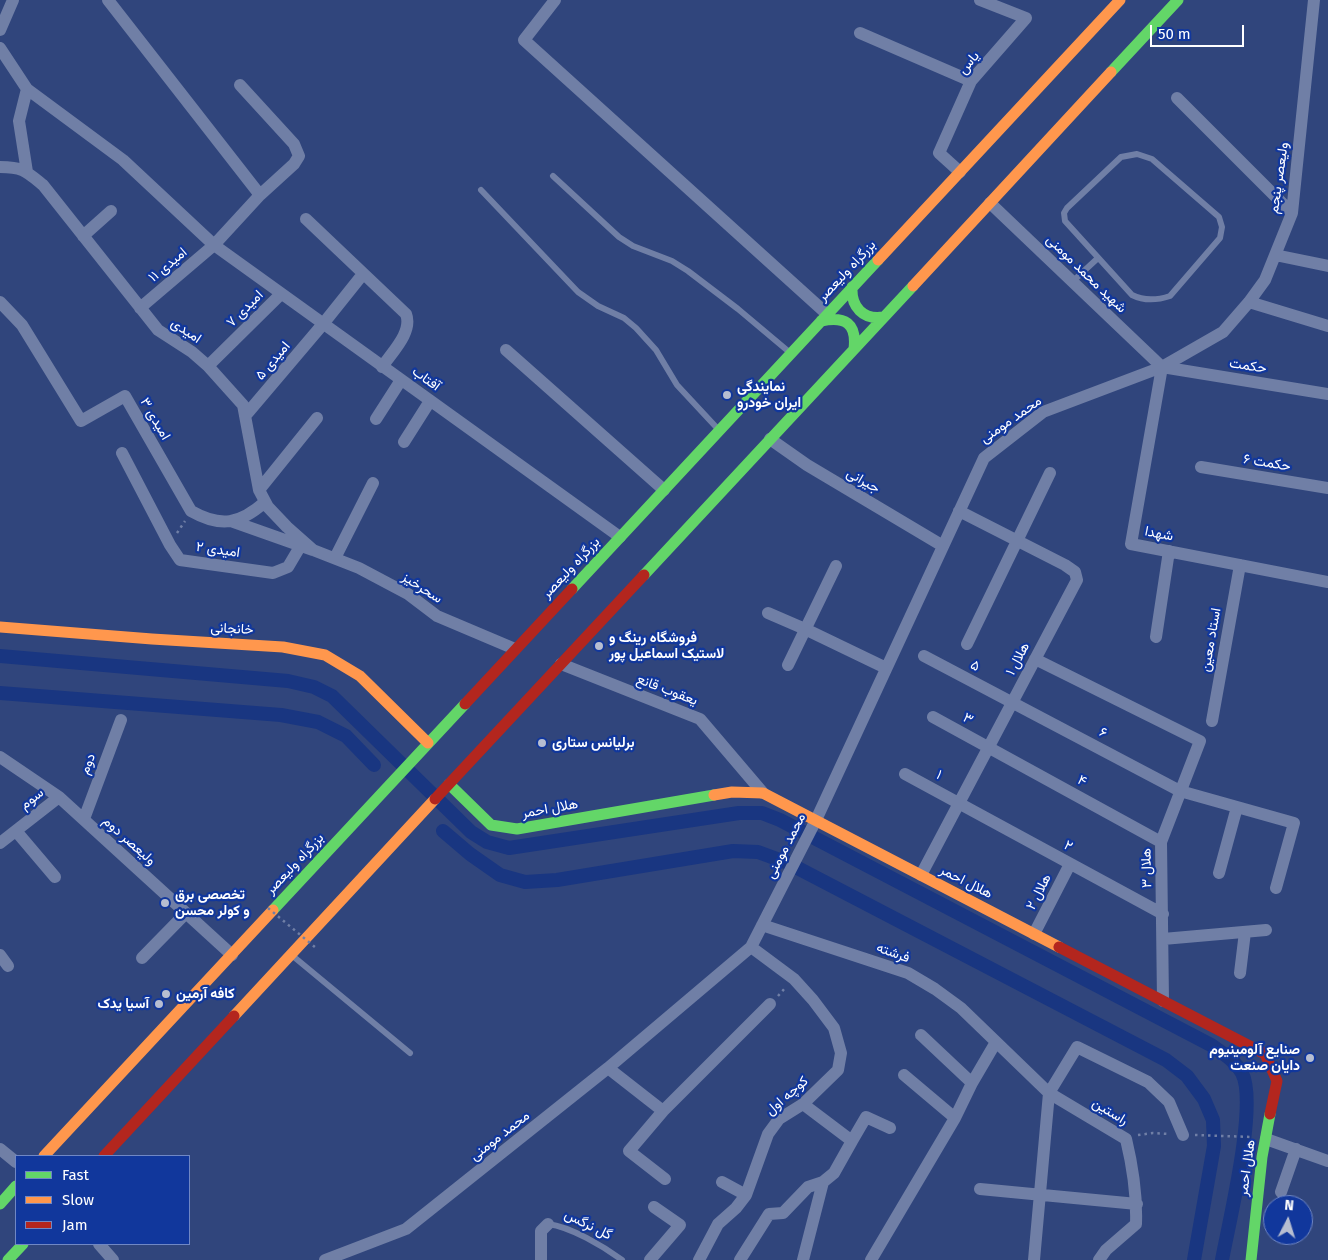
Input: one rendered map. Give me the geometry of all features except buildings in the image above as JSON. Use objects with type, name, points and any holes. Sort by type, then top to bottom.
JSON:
[{"type":"main road","name":"بزرگراه ولیعصر","points":[[45,1155],[1120,0]]},
{"type":"main road","points":[[105,1155],[1178,0]]},
{"type":"main road","points":[[852,288],[852,300],[864,316],[869,318],[883,317]]},
{"type":"main road","points":[[824,317],[845,321],[854,333],[854,349]]},
{"type":"main road","name":"خانجانی","points":[[0,627],[283,647],[325,655],[360,676],[428,744]]},
{"type":"main road","name":"هلال احمر","points":[[449,784],[491,825],[517,830],[732,792],[763,793],[814,824],[920,875],[1265,1054],[1277,1081],[1262,1157],[1252,1260]]},
{"type":"main road","points":[[0,1204],[15,1187]]},
{"type":"main road","points":[[8,1260],[22,1245]]},
{"type":"street","points":[[0,30],[12,0]]},
{"type":"street","points":[[108,0],[260,195]]},
{"type":"street","points":[[555,0],[524,40],[824,317]]},
{"type":"street","name":"یاس","points":[[960,172],[939,153],[971,81],[1026,18],[980,0]]},
{"type":"street","name":"ولیعصر پنجم","points":[[1162,367],[1223,332],[1265,280],[1292,213],[1314,0]]},
{"type":"street","points":[[860,33],[971,81]]},
{"type":"street","name":"آفتاب","points":[[0,48],[27,88],[123,160],[214,246],[620,537]]},
{"type":"street","name":"امیدی ۱۱","points":[[140,308],[214,246],[260,195],[294,164],[299,156],[294,144],[240,86]]},
{"type":"street","points":[[27,88],[19,121],[27,172]]},
{"type":"street","points":[[1177,98],[1292,213]]},
{"type":"street","name":"امیدی","points":[[0,166],[16,167],[27,172],[43,186],[158,330],[192,352],[208,366],[242,405],[259,490],[268,507],[307,548]]},
{"type":"street","name":"شهید محمد مومنی","points":[[990,203],[1162,367]]},
{"type":"street","points":[[83,236],[111,211]]},
{"type":"street","points":[[306,218],[406,314],[408,319],[406,331],[382,366]]},
{"type":"street","points":[[1275,255],[1328,266]]},
{"type":"street","name":"امیدی ۵","points":[[245,416],[364,274]]},
{"type":"street","name":"امیدی ۷","points":[[208,366],[281,294]]},
{"type":"street","name":"امیدی ۳","points":[[0,302],[22,325],[82,421],[125,396],[191,511]]},
{"type":"street","points":[[1249,302],[1328,326]]},
{"type":"street","points":[[506,350],[664,490]]},
{"type":"street","name":"حکمت","points":[[1162,367],[1328,394]]},
{"type":"street","name":"محمد مومنی","points":[[325,1260],[406,1229],[608,1068],[751,946],[814,824],[984,458],[1043,412],[1162,367]]},
{"type":"street","name":"شهدا","points":[[1162,367],[1131,544],[1328,582]]},
{"type":"street","points":[[376,418],[401,380]]},
{"type":"street","points":[[404,442],[430,401]]},
{"type":"street","points":[[259,490],[316,418]]},
{"type":"street","name":"جیرانی","points":[[770,439],[806,465],[943,546]]},
{"type":"street","name":"امیدی ۲","points":[[122,453],[170,545],[180,560],[273,573],[288,567],[307,548]]},
{"type":"street","name":"حکمت ۶","points":[[1201,467],[1328,488]]},
{"type":"street","points":[[968,644],[1050,473]]},
{"type":"street","points":[[335,558],[373,483]]},
{"type":"street","points":[[191,511],[216,521],[231,521],[244,518],[265,502]]},
{"type":"street","name":"هلال ۱","points":[[920,875],[1077,580],[1075,572],[1070,569],[959,511]]},
{"type":"street","points":[[231,521],[307,548]]},
{"type":"street","name":"سحرخیز","points":[[307,548],[359,568],[408,594],[436,616],[516,649]]},
{"type":"street","points":[[1156,637],[1169,551]]},
{"type":"street","name":"استاد معین","points":[[1212,721],[1240,564]]},
{"type":"street","points":[[788,664],[836,566]]},
{"type":"street","points":[[768,613],[886,668]]},
{"type":"street","name":"۵","points":[[924,656],[1012,702]]},
{"type":"street","name":"هلال ۳","points":[[1035,659],[1200,741],[1161,842],[1164,939],[1163,1001]]},
{"type":"street","name":"یعقوب قانع","points":[[561,664],[700,719],[763,793]]},
{"type":"street","name":"۶","points":[[1012,702],[1180,791],[1294,823],[1276,888]]},
{"type":"street","name":"۳","points":[[933,717],[988,747]]},
{"type":"street","name":"دوم","points":[[84,819],[121,720]]},
{"type":"street","name":"۴","points":[[988,747],[1161,842]]},
{"type":"street","name":"ولیعصر دوم","points":[[0,757],[59,797],[232,955]]},
{"type":"street","name":"۱","points":[[905,774],[958,803]]},
{"type":"street","name":"سوم","points":[[0,843],[59,797]]},
{"type":"street","name":"۲","points":[[958,803],[1163,914]]},
{"type":"street","points":[[1218,873],[1236,807]]},
{"type":"street","points":[[16,831],[55,877]]},
{"type":"street","name":"هلال ۲","points":[[1034,934],[1070,864]]},
{"type":"street","points":[[142,958],[186,913]]},
{"type":"street","name":"فرشته","points":[[762,925],[908,973],[961,1008],[996,1042]]},
{"type":"street","points":[[1164,939],[1266,930]]},
{"type":"street","points":[[1240,973],[1245,932]]},
{"type":"street","name":"کوچه اول","points":[[699,1260],[718,1224],[736,1208],[746,1195],[768,1134],[779,1119],[803,1104],[838,1070],[841,1053],[834,1028],[813,1000],[794,979],[751,946]]},
{"type":"street","points":[[0,955],[8,966]]},
{"type":"street","points":[[665,1179],[629,1151],[662,1111],[770,1004]]},
{"type":"street","points":[[921,1035],[972,1083]]},
{"type":"street","points":[[871,1260],[955,1118],[972,1083],[996,1042]]},
{"type":"street","name":"راستین","points":[[996,1042],[1050,1093],[1126,1139],[1133,1169],[1137,1204],[1136,1224],[1106,1250],[1099,1260]]},
{"type":"street","points":[[1034,1260],[1050,1093],[1077,1047],[1148,1082],[1169,1102],[1190,1135]]},
{"type":"street","points":[[608,1068],[662,1111]]},
{"type":"street","points":[[904,1075],[955,1118]]},
{"type":"street","points":[[803,1104],[852,1142]]},
{"type":"street","points":[[740,1260],[769,1214],[783,1214],[808,1188],[823,1182],[834,1173],[866,1116],[890,1128]]},
{"type":"street","points":[[1266,1139],[1328,1161]]},
{"type":"street","points":[[0,1148],[15,1161]]},
{"type":"street","points":[[1281,1192],[1296,1149]]},
{"type":"street","points":[[722,1182],[746,1195]]},
{"type":"street","points":[[803,1260],[823,1182]]},
{"type":"street","points":[[980,1189],[1137,1204]]},
{"type":"street","points":[[650,1260],[680,1225],[654,1207]]},
{"type":"street","name":"گل نرگس","points":[[541,1260],[541,1231],[548,1224]]},
{"type":"street","points":[[100,1245],[113,1260]]},
{"type":"lane","points":[[1137,154],[1152,159],[1219,217],[1222,227],[1220,238],[1170,296],[1159,299],[1137,298],[1132,295],[1098,258],[1065,221],[1064,213],[1121,157],[1137,154]]},
{"type":"lane","points":[[553,176],[619,236],[633,246],[672,261],[688,271],[738,309],[790,354]]},
{"type":"lane","points":[[481,190],[578,292],[598,306],[624,318],[636,328],[656,350],[677,385],[719,430]]},
{"type":"lane","points":[[1072,282],[1098,258]]},
{"type":"lane","points":[[292,954],[410,1053]]},
{"type":"lane","name":"گل نرگس","points":[[548,1224],[559,1225],[588,1239],[622,1260]]},
{"type":"path","points":[[170,545],[191,511]]},
{"type":"path","points":[[268,908],[316,948]]},
{"type":"path","points":[[770,1004],[794,979]]},
{"type":"path","points":[[1126,1139],[1153,1133],[1251,1137]]},
{"type":"waterway","points":[[0,656],[288,681],[314,687],[332,696],[471,832],[487,842],[509,848],[739,813],[762,813],[780,820],[1211,1045],[1232,1061],[1242,1073],[1246,1088],[1247,1110],[1241,1164],[1222,1260]]},
{"type":"waterway","points":[[0,693],[281,715],[318,722],[346,736],[374,765]]},
{"type":"waterway","points":[[443,831],[470,854],[500,875],[525,882],[557,880],[733,851],[758,852],[788,863],[1166,1060],[1187,1076],[1204,1099],[1213,1120],[1214,1146],[1194,1260]]},
{"type":"traffic: fast","points":[[1111,72],[1178,0]]},
{"type":"traffic: fast","points":[[572,589],[878,260]]},
{"type":"traffic: fast","points":[[644,575],[913,286]]},
{"type":"traffic: fast","points":[[852,287],[854,301],[860,311],[870,316],[883,317]]},
{"type":"traffic: fast","points":[[821,321],[837,320],[848,323],[853,333],[854,349]]},
{"type":"traffic: fast","points":[[273,910],[465,704]]},
{"type":"traffic: fast","points":[[449,784],[491,825],[517,829],[714,795]]},
{"type":"traffic: fast","points":[[1251,1260],[1262,1157],[1270,1114]]},
{"type":"traffic: fast","points":[[0,1204],[15,1187]]},
{"type":"traffic: fast","points":[[8,1260],[22,1245]]},
{"type":"traffic: slow","points":[[878,260],[1120,0]]},
{"type":"traffic: slow","points":[[913,286],[1111,72]]},
{"type":"traffic: slow","points":[[0,627],[283,647],[325,655],[360,676],[428,743]]},
{"type":"traffic: slow","points":[[714,795],[732,792],[763,793],[1059,947]]},
{"type":"traffic: slow","points":[[234,1016],[435,799]]},
{"type":"traffic: slow","points":[[45,1155],[273,910]]},
{"type":"traffic: jam","points":[[435,799],[644,575]]},
{"type":"traffic: jam","points":[[465,704],[572,589]]},
{"type":"traffic: jam","points":[[1059,947],[1265,1054],[1277,1081],[1270,1114]]},
{"type":"traffic: jam","points":[[105,1155],[234,1016]]},
{"type":"place","name":"نمایندگی ایران خودرو","points":[[727,395]]},
{"type":"place","name":"فروشگاه رینگ و لاستیک اسماعیل پور","points":[[599,646]]},
{"type":"place","name":"برلیانس ستاری","points":[[542,743]]},
{"type":"place","name":"تخصصی برق و کولر محسن","points":[[165,903]]},
{"type":"place","name":"کافه آرمین","points":[[166,994]]},
{"type":"place","name":"آسیا یدک","points":[[159,1004]]},
{"type":"place","name":"صنايع آلومینیوم دایان صنعت","points":[[1310,1058]]}]
